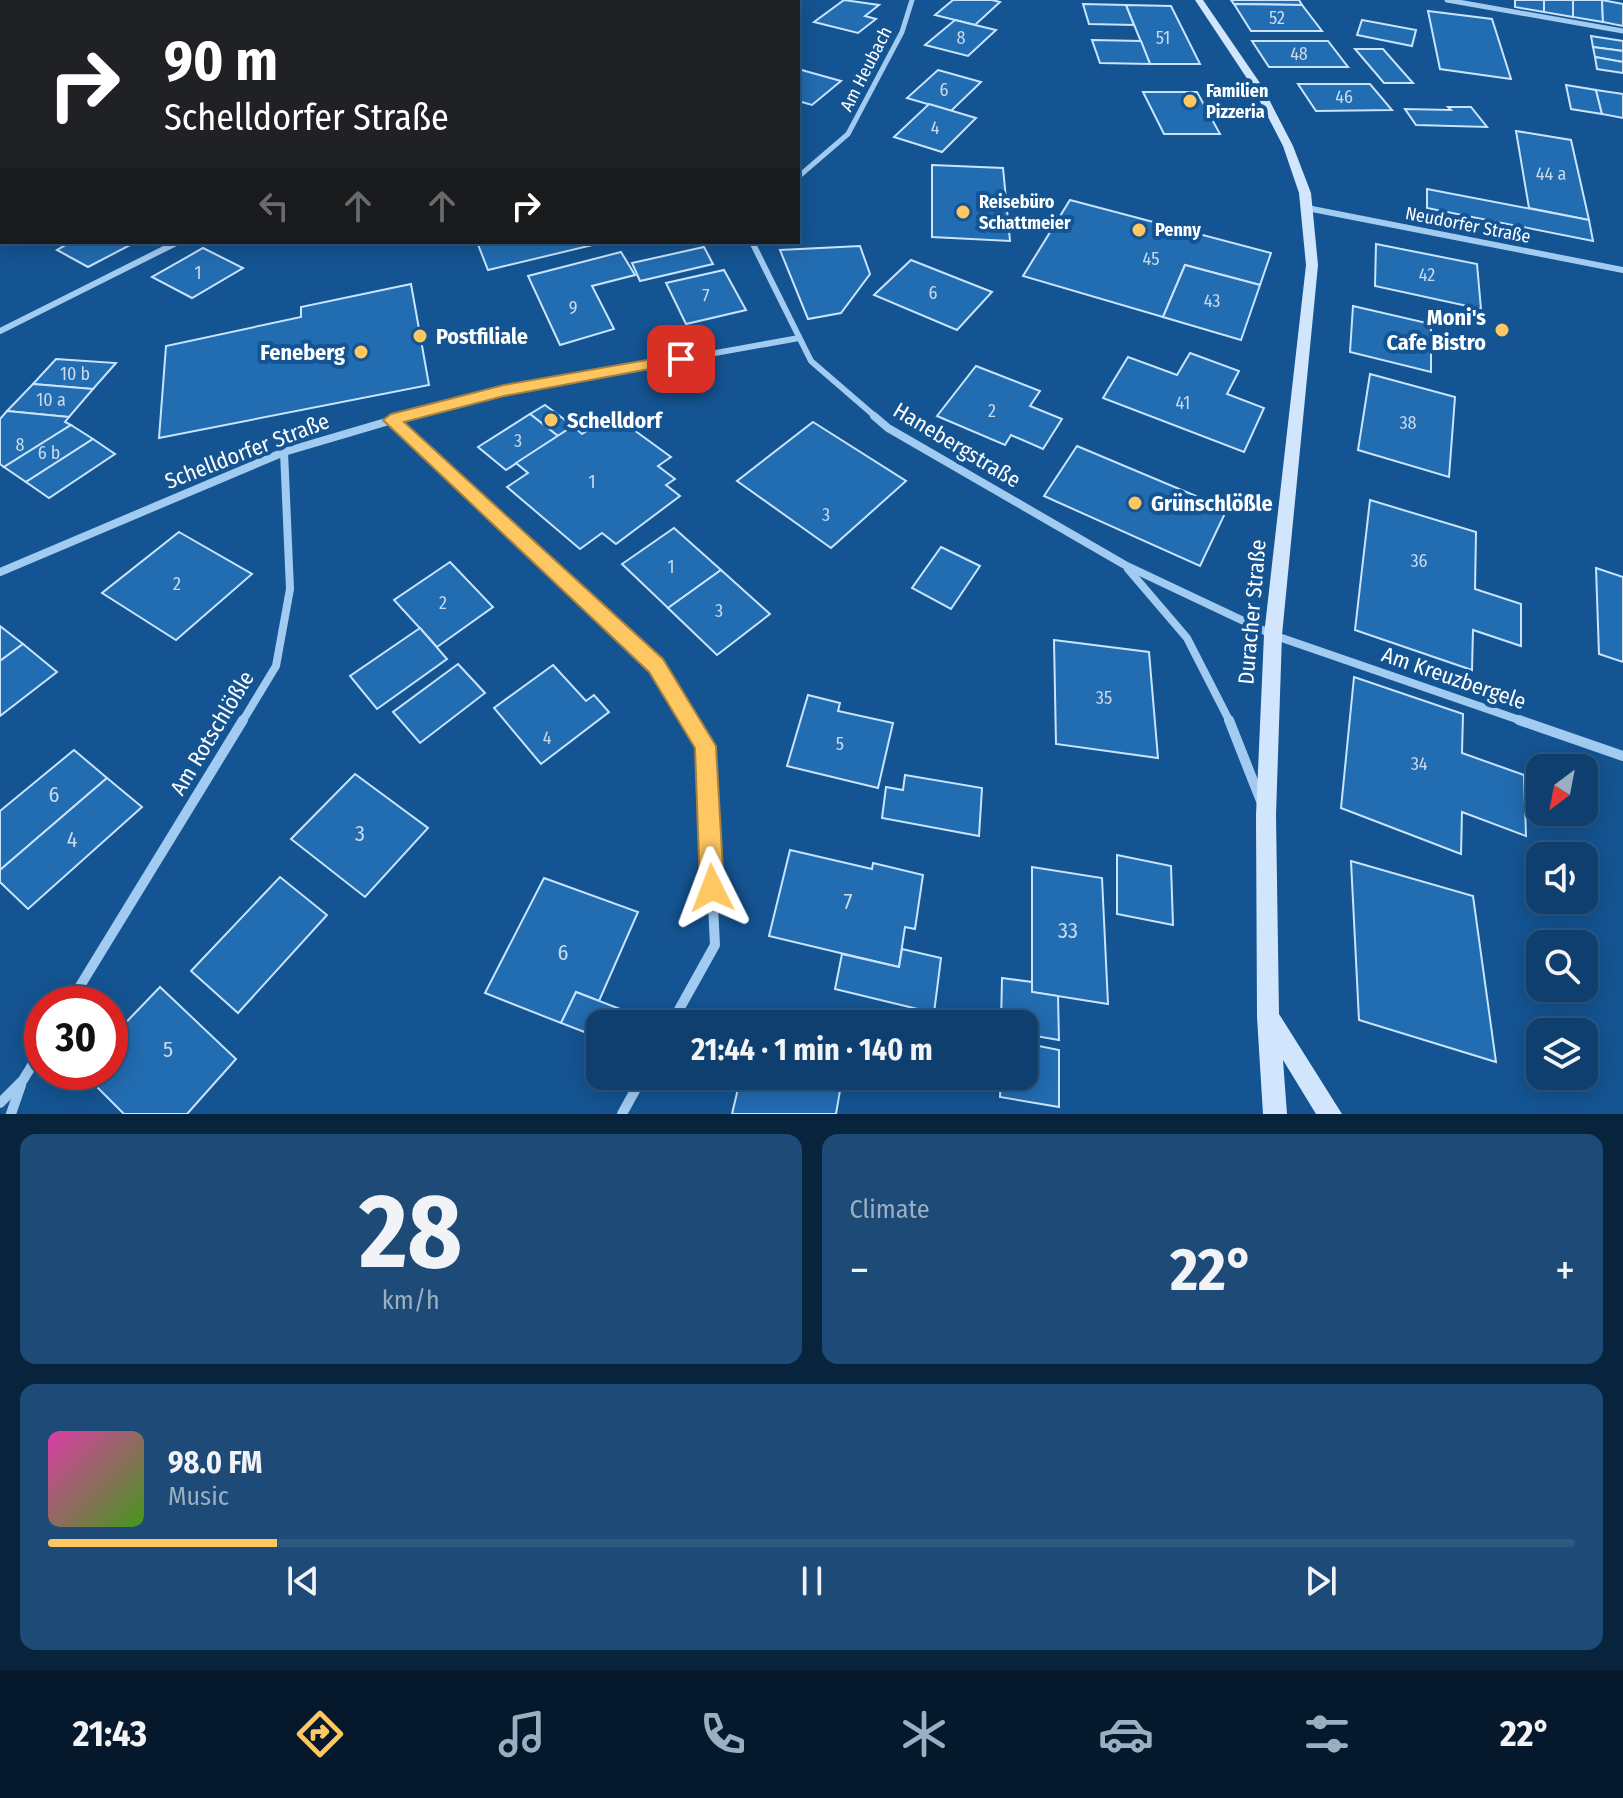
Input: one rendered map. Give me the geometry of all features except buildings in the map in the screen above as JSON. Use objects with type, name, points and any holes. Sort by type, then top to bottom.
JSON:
[{"type":"main road","name":"Duracher Straße","points":[[1199,0],[1257,86],[1288,146],[1307,208],[1311,286],[1273,635],[1266,815],[1268,1017],[1275,1114]]},
{"type":"main road","points":[[1268,1017],[1330,1114]]},
{"type":"street","name":"Am Heubach","points":[[800,175],[848,134],[894,49],[912,0]]},
{"type":"street","points":[[1447,0],[1623,31]]},
{"type":"street","name":"Neudorfer Straße","points":[[1307,208],[1623,270]]},
{"type":"street","points":[[0,331],[174,244]]},
{"type":"street","name":"Hanebergstraße","points":[[753,244],[811,361],[888,428],[1125,565],[1273,635]]},
{"type":"street","name":"Schelldorfer Straße","points":[[0,572],[284,452],[391,420],[504,391],[799,338]]},
{"type":"street","points":[[391,420],[656,666],[705,746],[715,945],[679,1010]]},
{"type":"street","name":"Am Rotschlößle","points":[[80,986],[276,666],[290,589],[284,452]]},
{"type":"street","name":"Hanebergstraße","points":[[1125,565],[1187,638],[1233,728],[1266,815]]},
{"type":"street","name":"Am Kreuzbergele","points":[[1273,635],[1623,756]]},
{"type":"street","points":[[0,1103],[23,1080]]},
{"type":"street","points":[[11,1114],[23,1080]]},
{"type":"street","points":[[622,1114],[635,1090]]},
{"type":"place","name":"Familien Pizzeria","points":[[1190,101]]},
{"type":"place","name":"Reisebüro Schattmeier","points":[[963,212]]},
{"type":"place","name":"Penny","points":[[1139,230]]},
{"type":"place","name":"Moni's Cafe Bistro","points":[[1502,330]]},
{"type":"place","name":"Postfiliale","points":[[420,336]]},
{"type":"place","name":"Feneberg","points":[[361,352]]},
{"type":"place","name":"Schelldorf","points":[[551,420]]},
{"type":"place","name":"Grünschlößle","points":[[1135,503]]},
{"type":"route","points":[[681,359],[504,391],[391,420],[656,666],[705,746],[712,888]]}]
